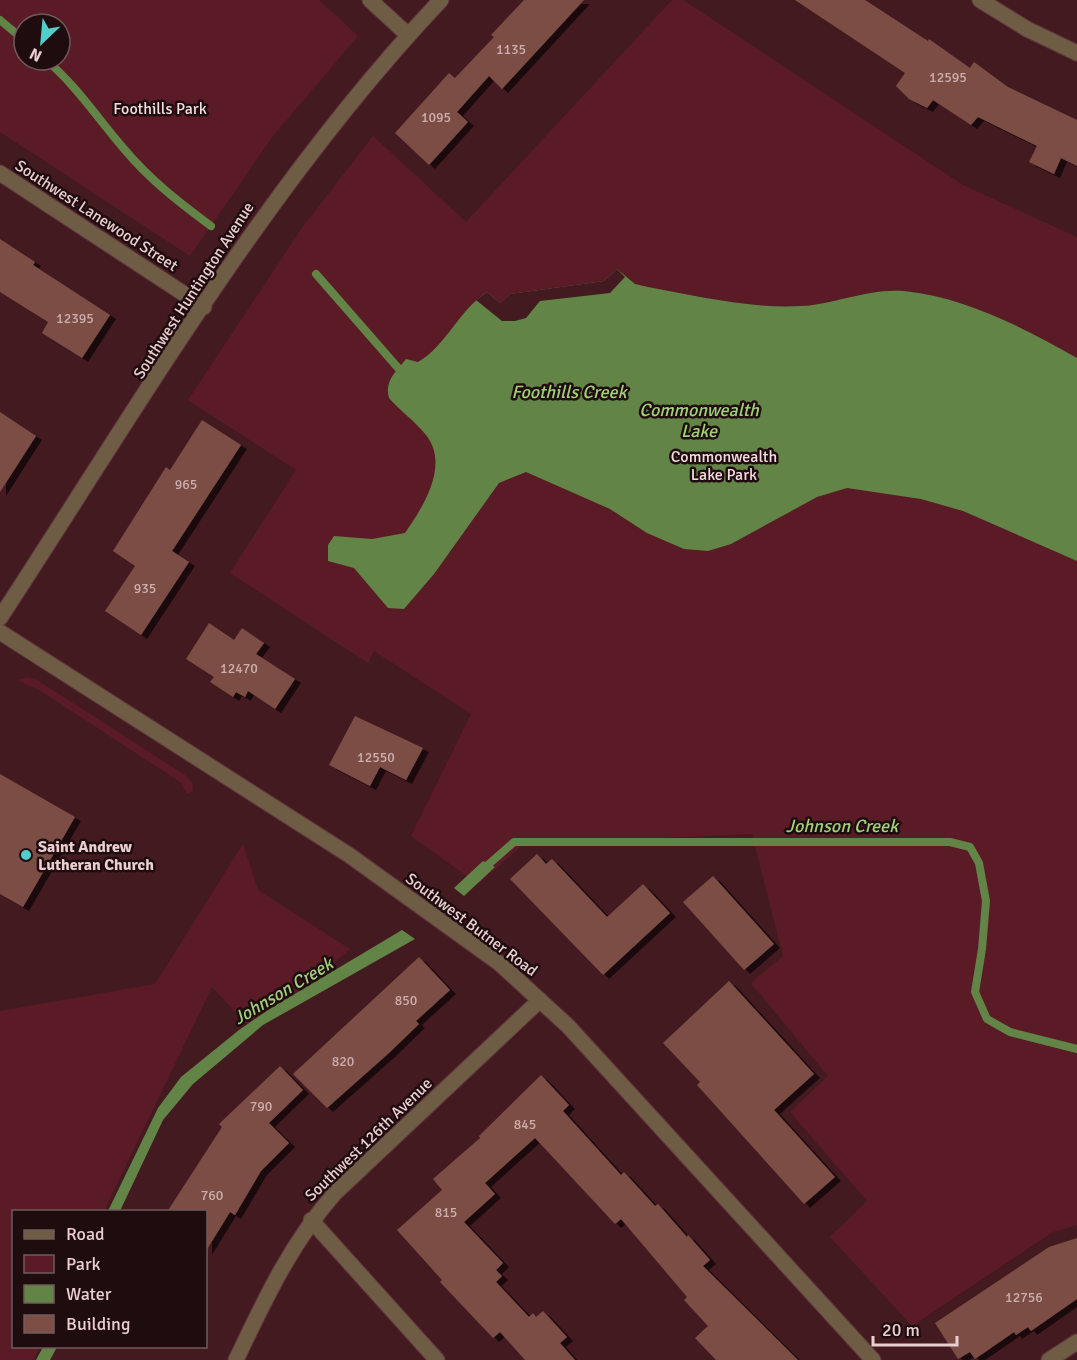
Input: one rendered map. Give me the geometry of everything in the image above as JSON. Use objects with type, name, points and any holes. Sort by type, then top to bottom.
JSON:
[{"type":"street","points":[[370,0],[408,35]]},
{"type":"street","name":"Southwest Huntington Avenue","points":[[0,618],[266,212],[334,123],[408,35],[441,0]]},
{"type":"street","points":[[980,0],[1027,29],[1077,53]]},
{"type":"street","name":"Southwest Lanewood Street","points":[[0,173],[204,307]]},
{"type":"street","name":"Southwest Butner Road","points":[[0,632],[349,855],[499,963],[568,1026],[873,1360]]},
{"type":"street","name":"Southwest 126th Avenue","points":[[236,1360],[277,1275],[311,1221],[335,1193],[540,1000]]},
{"type":"street","points":[[311,1221],[437,1360]]},
{"type":"street","points":[[1049,1360],[1077,1342]]},
{"type":"green space","name":"Foothills Park","points":[[0,0],[319,0],[358,36],[273,136],[190,256],[0,132]]},
{"type":"green space","name":"Commonwealth Lake Park","points":[[672,0],[683,0],[963,185],[1077,237],[1077,1225],[1053,1232],[912,1326],[830,1237],[867,1201],[790,1112],[828,1076],[751,983],[783,956],[752,834],[524,844],[478,884],[411,836],[471,714],[374,651],[368,663],[230,573],[296,470],[188,400],[302,228],[373,136],[466,222]]},
{"type":"green space","points":[[27,677],[37,680],[185,775],[192,782],[193,791],[187,794],[180,782],[41,691],[18,680]]},
{"type":"green space","points":[[243,844],[258,890],[350,949],[254,1032],[212,987],[104,1210],[12,1210],[12,1348],[39,1348],[33,1360],[0,1360],[0,1011],[155,984]]},
{"type":"water","name":"Commonwealth Lake","points":[[617,269],[635,284],[705,298],[763,306],[814,305],[891,291],[927,294],[972,307],[1015,325],[1077,358],[1077,561],[963,511],[921,499],[847,488],[817,497],[731,544],[708,551],[684,549],[647,533],[610,509],[526,472],[499,483],[434,574],[404,609],[388,608],[354,568],[328,561],[328,545],[334,536],[372,539],[405,533],[426,498],[435,472],[433,447],[422,430],[389,398],[388,392],[390,382],[406,359],[418,362],[428,355],[445,338],[468,308],[487,292],[500,303],[510,294],[604,281]]},
{"type":"water","points":[[483,861],[495,867],[464,896],[454,888]]},
{"type":"water","points":[[402,930],[415,939],[263,1025],[193,1084],[163,1120],[120,1210],[108,1210],[158,1108],[181,1077],[239,1030],[268,1010]]},
{"type":"water","points":[[42,1348],[56,1348],[50,1360],[36,1360]]},
{"type":"pier","points":[[617,269],[625,277],[610,293],[540,301],[526,318],[515,321],[502,321],[476,300],[487,292],[500,303],[510,294],[604,281]]},
{"type":"building","points":[[524,0],[584,0],[502,89],[489,76],[457,112],[468,122],[429,165],[395,133],[449,73],[455,78],[494,37],[491,35]]},
{"type":"building","points":[[795,0],[865,0],[928,41],[929,39],[970,68],[974,62],[1008,87],[1077,120],[1077,166],[1061,158],[1054,174],[1029,162],[1037,146],[978,117],[971,125],[933,100],[927,108],[909,99],[896,86],[905,73]]},
{"type":"building","points":[[0,239],[35,262],[33,265],[110,315],[82,358],[42,333],[48,322],[0,292]]},
{"type":"building","points":[[0,412],[36,436],[0,492]]},
{"type":"building","points":[[202,420],[241,445],[172,551],[189,562],[141,635],[105,611],[135,566],[113,551],[166,467],[170,470]]},
{"type":"building","points":[[209,623],[234,640],[242,628],[264,643],[256,654],[295,679],[275,709],[248,691],[245,697],[236,692],[233,697],[210,682],[214,677],[186,659]]},
{"type":"building","points":[[355,716],[423,748],[406,780],[380,767],[370,786],[329,765]]},
{"type":"building","name":"Saint Andrew Lutheran Church","points":[[0,774],[75,817],[23,907],[0,894]]},
{"type":"building","points":[[537,854],[546,864],[552,859],[607,917],[643,884],[670,913],[603,975],[510,879]]},
{"type":"building","points":[[713,876],[774,944],[744,970],[683,902]]},
{"type":"building","points":[[419,957],[450,990],[416,1021],[419,1024],[389,1053],[327,1108],[293,1074]]},
{"type":"building","points":[[729,981],[814,1074],[774,1110],[835,1177],[804,1204],[697,1085],[700,1082],[663,1043]]},
{"type":"building","points":[[280,1066],[303,1090],[269,1123],[289,1143],[261,1171],[235,1215],[230,1212],[207,1249],[207,1210],[168,1210],[222,1127],[219,1124]]},
{"type":"building","points":[[541,1075],[569,1105],[563,1111],[621,1175],[624,1172],[655,1206],[658,1204],[687,1237],[688,1235],[710,1260],[703,1266],[798,1360],[716,1360],[695,1338],[708,1326],[684,1300],[687,1297],[621,1219],[615,1224],[535,1138],[485,1183],[495,1194],[464,1222],[503,1263],[496,1270],[502,1276],[496,1282],[529,1317],[533,1313],[536,1317],[543,1311],[567,1337],[560,1343],[575,1360],[525,1360],[500,1332],[493,1338],[440,1282],[442,1280],[397,1230],[442,1190],[433,1179],[480,1138],[479,1136]]},
{"type":"building","points":[[1077,1238],[1077,1299],[1031,1331],[1028,1327],[1016,1335],[1014,1332],[975,1359],[970,1352],[958,1359],[935,1323],[1049,1247]]},
{"type":"waterway","name":"Foothills Creek","points":[[0,20],[12,30]]},
{"type":"waterway","name":"Foothills Creek","points":[[59,72],[135,161],[177,200],[211,226]]},
{"type":"waterway","name":"Foothills Creek","points":[[316,274],[399,369],[410,373]]},
{"type":"waterway","name":"Johnson Creek","points":[[481,871],[514,842],[950,842],[970,847],[979,863],[986,901],[975,992],[987,1019],[1010,1032],[1077,1049]]},
{"type":"place","name":"Saint Andrew Lutheran Church","points":[[26,855]]}]
